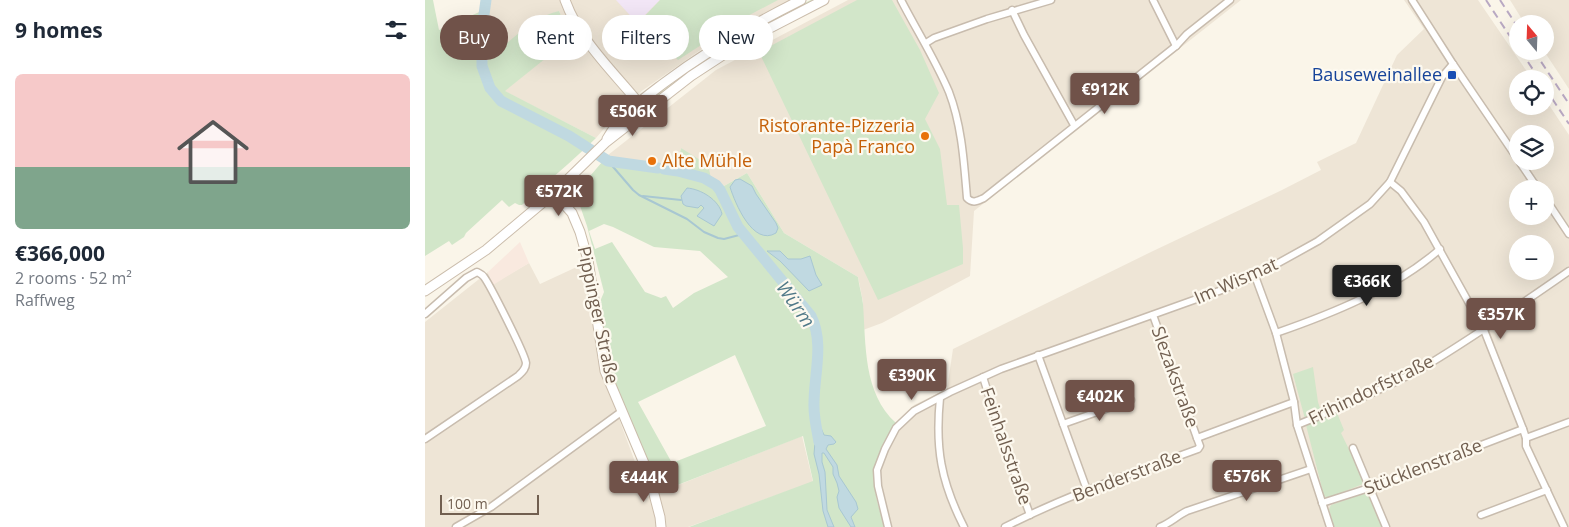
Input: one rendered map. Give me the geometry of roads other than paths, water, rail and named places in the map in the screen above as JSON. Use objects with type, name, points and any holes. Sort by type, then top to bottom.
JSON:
[{"type":"main road","points":[[565,0],[574,21],[583,35],[645,111]]},
{"type":"main road","points":[[605,143],[615,127],[638,103],[709,52],[765,18],[801,0]]},
{"type":"main road","points":[[425,291],[486,250],[554,193],[605,143],[691,76],[751,38],[824,0]]},
{"type":"main road","name":"Pippinger Straße","points":[[554,193],[572,213],[580,232],[588,260],[605,372],[649,475],[661,527]]},
{"type":"street","points":[[901,0],[925,43],[949,93],[963,156],[967,198],[970,201],[977,202],[1175,46],[1187,34],[1230,0]]},
{"type":"street","points":[[925,43],[957,29],[1012,10],[1051,0]]},
{"type":"street","points":[[1153,0],[1175,46]]},
{"type":"street","points":[[1412,0],[1509,145]]},
{"type":"street","points":[[1012,10],[1023,35],[1074,126]]},
{"type":"street","name":"Im Wismat","points":[[888,527],[878,486],[877,470],[896,428],[914,411],[983,377],[1038,355],[1153,315],[1255,276],[1318,241],[1370,204],[1390,182],[1442,77],[1453,64]]},
{"type":"street","points":[[1390,182],[1401,191],[1424,222],[1484,330],[1523,429],[1526,446],[1565,527]]},
{"type":"street","points":[[1554,212],[1569,234]]},
{"type":"street","points":[[1276,333],[1312,321],[1370,294],[1419,266],[1440,249]]},
{"type":"street","name":"Frihindorfstraße","points":[[1297,424],[1392,384],[1484,330],[1569,271]]},
{"type":"street","points":[[425,314],[466,278],[477,272],[484,277],[523,354],[526,364],[524,370],[518,376],[425,439]]},
{"type":"street","points":[[1255,276],[1276,333],[1294,402],[1297,424],[1329,527]]},
{"type":"street","name":"Slezakstraße","points":[[1153,315],[1197,438]]},
{"type":"street","points":[[1038,355],[1087,490]]},
{"type":"street","name":"Feinhalsstraße","points":[[983,377],[1029,515]]},
{"type":"street","points":[[940,398],[937,425],[938,449],[945,480],[964,527]]},
{"type":"street","points":[[1063,424],[1131,400]]},
{"type":"street","name":"Benderstraße","points":[[1005,527],[1087,490],[1198,450],[1200,446],[1197,438],[1294,402]]},
{"type":"street","points":[[456,527],[491,507],[621,412]]},
{"type":"street","points":[[1526,438],[1569,422]]},
{"type":"street","name":"Stücklenstraße","points":[[1322,503],[1369,488],[1523,429]]},
{"type":"street","points":[[1353,448],[1386,527]]},
{"type":"street","points":[[1160,527],[1187,512],[1311,469]]},
{"type":"street","points":[[1481,515],[1547,490]]},
{"type":"water","points":[[740,179],[752,186],[776,223],[778,228],[776,233],[768,236],[760,234],[746,221],[730,187],[735,180]]},
{"type":"water","points":[[687,188],[709,196],[717,204],[722,214],[714,226],[697,216],[704,208],[701,205],[698,208],[683,204],[681,196]]},
{"type":"water","points":[[767,251],[780,251],[788,259],[801,259],[810,256],[816,275],[822,285],[809,291],[780,261]]},
{"type":"water","points":[[813,428],[821,428],[824,435],[831,436],[836,442],[828,445],[826,449],[837,465],[839,476],[856,502],[858,509],[851,517],[855,527],[851,527],[839,508],[837,497],[839,491],[833,474],[833,467],[824,453],[822,453],[827,510],[834,527],[828,527],[823,511],[819,474],[814,454]]},
{"type":"waterway","name":"Würm","points":[[486,0],[482,29],[482,66],[490,88],[501,101],[569,136],[608,161],[658,168]]},
{"type":"waterway","name":"Würm","points":[[608,161],[639,195],[687,219],[704,232],[724,239],[743,234]]},
{"type":"waterway","name":"Würm","points":[[664,169],[704,178],[716,185],[738,227],[811,316],[815,327],[818,349],[814,407],[819,442]]},
{"type":"waterway","points":[[643,196],[681,200]]},
{"type":"railway","points":[[1486,0],[1509,35]]},
{"type":"railway","points":[[1500,0],[1510,15]]},
{"type":"railway","points":[[1527,60],[1533,70]]},
{"type":"railway","points":[[1540,60],[1569,104]]},
{"type":"railway","points":[[1554,102],[1569,124]]},
{"type":"place","name":"Bauseweinallee","points":[[1452,75]]},
{"type":"place","name":"Ristorante-Pizzeria Papà Franco","points":[[925,136]]},
{"type":"place","name":"Alte Mühle","points":[[652,161]]}]
